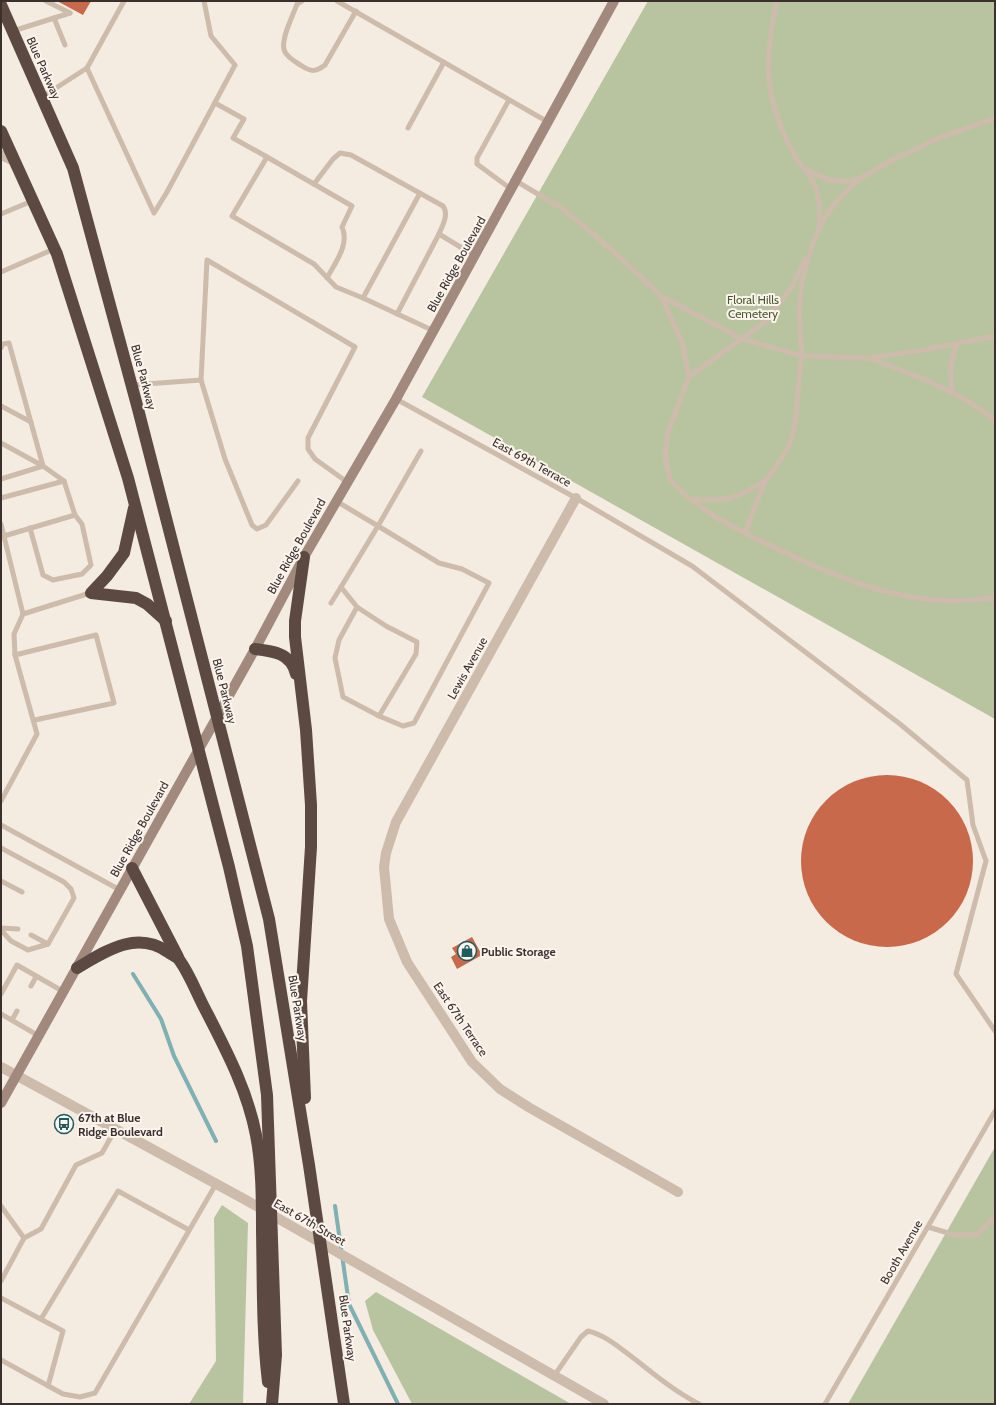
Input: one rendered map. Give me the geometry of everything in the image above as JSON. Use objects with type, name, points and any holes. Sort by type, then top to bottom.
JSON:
[{"type":"highway","name":"Blue Parkway","points":[[2,11],[13,31],[73,168],[131,385],[269,919],[309,1165],[344,1404]]},
{"type":"highway","points":[[1,131],[54,249],[128,478],[230,867],[247,946],[259,1025],[267,1096],[276,1355],[271,1404]]},
{"type":"highway","points":[[91,593],[107,576],[124,553],[135,505]]},
{"type":"highway","points":[[304,557],[295,621],[311,805],[311,847],[301,1001],[309,1165]]},
{"type":"highway","points":[[91,593],[136,598],[147,604],[166,621]]},
{"type":"highway","points":[[255,649],[275,651],[286,657],[295,670],[300,687]]},
{"type":"highway","points":[[132,868],[233,1063],[247,1098],[256,1136],[262,1184],[265,1348],[271,1404]]},
{"type":"highway","points":[[77,968],[108,950],[136,941],[162,947],[180,960]]},
{"type":"main road","name":"Blue Ridge Boulevard","points":[[1,1103],[255,649],[304,557],[434,331],[614,1]]},
{"type":"street","points":[[1,155],[14,161]]},
{"type":"street","name":"Lewis Avenue","points":[[386,853],[396,822],[576,498]]},
{"type":"street","name":"East 67th Terrace","points":[[386,853],[384,867],[389,919],[407,962],[472,1062],[500,1089],[678,1192]]},
{"type":"street","name":"East 67th Street","points":[[1,1067],[244,1199],[604,1404]]},
{"type":"lane","points":[[13,31],[70,14],[46,1]]},
{"type":"lane","points":[[42,97],[88,68],[124,1]]},
{"type":"lane","points":[[88,68],[154,213],[167,192],[235,65],[211,36],[204,1]]},
{"type":"lane","points":[[302,1],[298,4],[283,42],[284,52],[290,59],[309,70],[318,70],[325,65],[356,11]]},
{"type":"lane","points":[[337,1],[548,122]]},
{"type":"lane","points":[[777,1],[768,43],[767,74],[772,100],[784,132],[818,193],[821,207],[819,230]]},
{"type":"lane","points":[[54,18],[65,45]]},
{"type":"lane","points":[[408,128],[444,62]]},
{"type":"lane","points":[[509,100],[477,158],[477,164],[514,185],[563,209],[612,250],[661,296],[742,339],[802,356],[868,358],[957,344],[995,336]]},
{"type":"lane","points":[[215,103],[244,119],[234,138],[352,206],[342,227],[346,235],[344,245],[328,278]]},
{"type":"lane","points":[[803,167],[817,176],[847,183],[859,179],[894,159],[944,136],[995,118]]},
{"type":"lane","points":[[314,184],[333,159],[340,154],[351,155],[443,206],[446,211],[440,234],[397,314]]},
{"type":"lane","points":[[267,157],[232,216],[314,264],[336,287],[434,331]]},
{"type":"lane","points":[[689,377],[766,321],[792,287],[819,230],[835,203],[859,179]]},
{"type":"lane","points":[[363,298],[420,193]]},
{"type":"lane","points":[[1,214],[32,201]]},
{"type":"lane","points":[[440,234],[475,256]]},
{"type":"lane","points":[[745,533],[767,479],[788,445],[797,405],[799,373],[802,356],[799,312],[802,281],[812,246]]},
{"type":"lane","points":[[1,272],[54,249]]},
{"type":"lane","points":[[298,481],[266,524],[257,529],[252,525],[225,459],[201,380],[206,260],[355,348],[308,438],[308,449],[315,459],[347,482]]},
{"type":"lane","points":[[661,296],[682,342],[689,377],[668,432],[665,455],[670,480],[690,499],[715,517],[813,567],[875,589],[937,602],[982,600],[995,597]]},
{"type":"lane","points":[[1,348],[3,344],[9,343],[42,466]]},
{"type":"lane","points":[[953,392],[950,378],[951,358],[957,344]]},
{"type":"lane","points":[[868,358],[931,381],[966,399],[995,420]]},
{"type":"lane","points":[[131,385],[201,380]]},
{"type":"lane","name":"East 69th Terrace","points":[[396,398],[576,498],[692,566],[900,724],[967,780],[973,825],[986,861],[956,974],[995,1031]]},
{"type":"lane","points":[[1,406],[30,422]]},
{"type":"lane","points":[[1,443],[42,466],[64,481],[75,515],[82,524],[90,565],[82,574],[53,580],[43,575],[30,528]]},
{"type":"lane","points":[[331,603],[378,526],[421,451]]},
{"type":"lane","points":[[1,479],[42,466]]},
{"type":"lane","points":[[690,499],[716,501],[741,496],[767,479]]},
{"type":"lane","points":[[1,498],[64,481]]},
{"type":"lane","points":[[336,501],[439,563],[462,569],[489,583],[414,723],[403,726],[379,716],[343,697],[335,658],[339,640],[358,607]]},
{"type":"lane","points":[[4,536],[75,515]]},
{"type":"lane","points":[[1,524],[23,614],[14,634],[15,655],[35,720],[37,734],[1,801]]},
{"type":"lane","points":[[341,587],[358,607],[386,626],[417,642],[416,654],[379,716]]},
{"type":"lane","points":[[23,614],[91,593]]},
{"type":"lane","points":[[15,655],[96,634],[114,703],[35,720]]},
{"type":"lane","points":[[1,825],[120,890]]},
{"type":"lane","points":[[1,848],[64,882],[71,889],[74,898],[48,944],[28,950],[11,941],[1,929]]},
{"type":"lane","points":[[1,881],[22,892]]},
{"type":"lane","points":[[1,929],[18,928]]},
{"type":"lane","points":[[31,935],[48,944]]},
{"type":"lane","points":[[1,994],[17,965],[64,992]]},
{"type":"lane","points":[[31,986],[36,976]]},
{"type":"lane","points":[[12,1020],[17,1011]]},
{"type":"lane","points":[[1,1014],[39,1036]]},
{"type":"lane","name":"Booth Avenue","points":[[825,1404],[995,1111]]},
{"type":"lane","points":[[1,1280],[24,1238],[41,1229],[76,1165],[102,1153],[115,1130]]},
{"type":"lane","points":[[1,1360],[63,1394],[80,1397],[95,1393],[216,1184]]},
{"type":"lane","points":[[41,1319],[118,1191],[189,1230]]},
{"type":"lane","points":[[1,1206],[24,1238]]},
{"type":"lane","points":[[928,1227],[955,1235],[977,1235],[995,1216]]},
{"type":"lane","points":[[1,1298],[63,1331],[48,1386]]},
{"type":"lane","points":[[554,1376],[581,1337],[588,1331],[597,1333],[688,1399],[699,1404]]},
{"type":"lane","points":[[685,1404],[688,1399]]},
{"type":"green space","name":"Floral Hills Cemetery","points":[[648,1],[995,1],[995,719],[422,397]]},
{"type":"green space","points":[[995,1147],[995,1404],[848,1404]]},
{"type":"green space","points":[[222,1205],[248,1223],[243,1404],[189,1404],[216,1361],[214,1218]]},
{"type":"green space","points":[[376,1292],[571,1404],[412,1404],[373,1330],[365,1301]]},
{"type":"building","points":[[57,1],[91,1],[83,15]]},
{"type":"building","points":[[879,775],[895,775],[912,778],[928,785],[942,794],[954,806],[963,820],[970,836],[973,861],[972,878],[967,894],[954,916],[942,928],[928,937],[912,944],[895,947],[879,947],[862,944],[846,937],[832,928],[820,916],[811,902],[804,886],[801,869],[801,853],[804,836],[811,820],[820,806],[832,794],[846,785],[862,778]]},
{"type":"building","name":"Public Storage","points":[[472,937],[482,955],[457,969],[451,957],[456,954],[452,948]]},
{"type":"waterway","points":[[133,974],[161,1019],[174,1056],[216,1141]]},
{"type":"waterway","points":[[335,1206],[349,1304],[398,1404]]},
{"type":"place","name":"Public Storage","points":[[467,951]]},
{"type":"place","name":"67th at Blue Ridge Boulevard","points":[[64,1124]]}]
